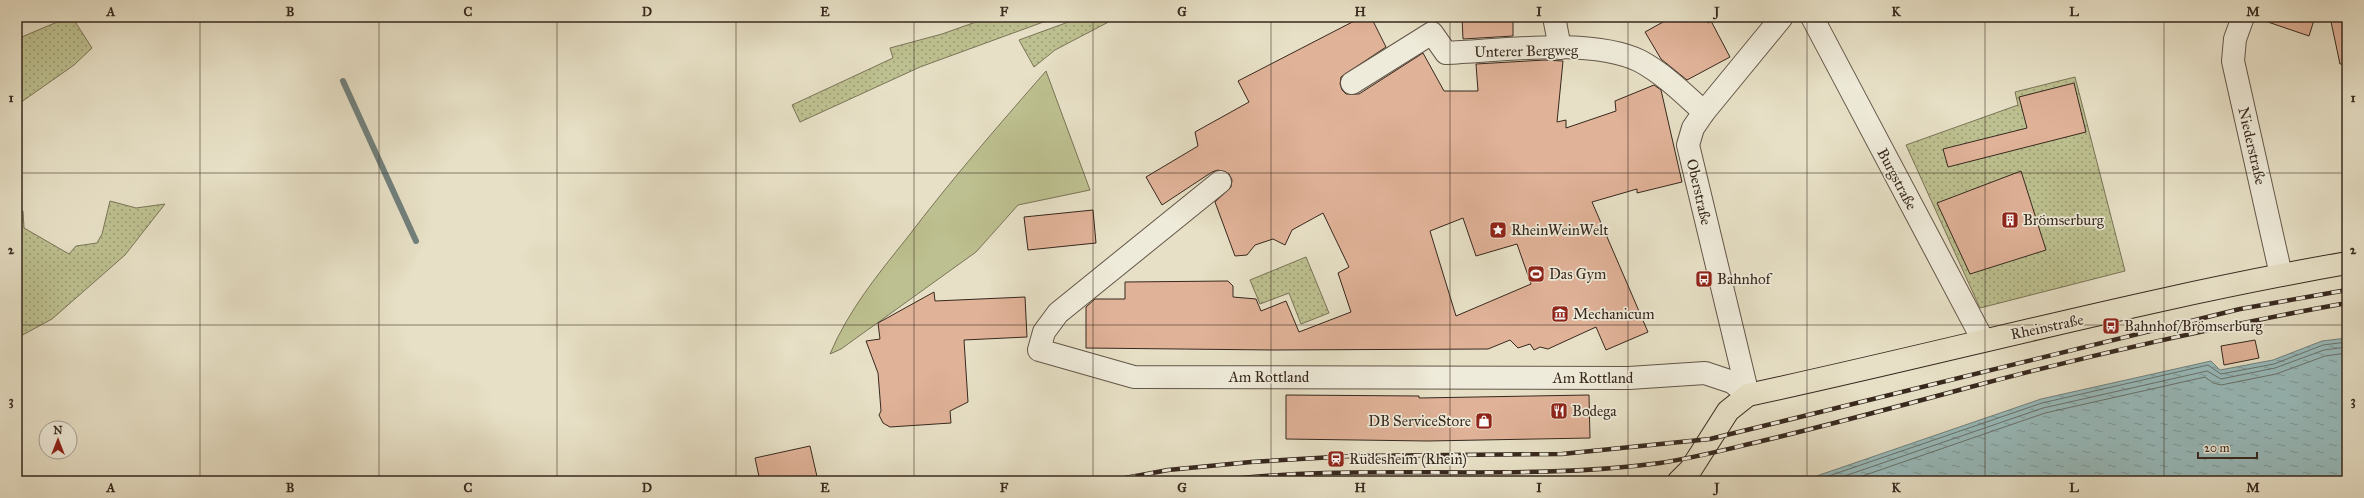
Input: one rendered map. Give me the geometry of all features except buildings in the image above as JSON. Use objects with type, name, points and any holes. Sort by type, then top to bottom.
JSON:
[{"type":"main road","name":"Rheinstraße","points":[[1748,395],[1983,340],[2281,275],[2347,264]]},
{"type":"main road","points":[[1679,481],[1691,469],[1728,411],[1748,395]]},
{"type":"street","points":[[1554,17],[1560,48]]},
{"type":"street","name":"Oberstraße","points":[[1748,395],[1688,145],[1693,128],[1704,112],[1782,17]]},
{"type":"street","name":"Burgstraße","points":[[1812,17],[1983,340]]},
{"type":"street","name":"Niederstraße","points":[[2243,17],[2235,39],[2233,61],[2281,275]]},
{"type":"street","name":"Unterer Bergweg","points":[[1352,84],[1433,25],[1446,53],[1560,48],[1604,51],[1639,61],[1657,71],[1704,112]]},
{"type":"street","name":"Am Rottland","points":[[1220,182],[1058,313],[1044,332],[1039,350],[1134,377],[1629,378],[1705,373],[1732,382],[1748,395]]},
{"type":"green space","points":[[72,17],[92,48],[74,65],[17,105],[17,39]]},
{"type":"green space","points":[[990,17],[1057,17],[920,67],[800,122],[792,105],[893,58],[890,48],[942,34]]},
{"type":"green space","points":[[1082,17],[1118,17],[1055,50],[1034,67],[1019,40]]},
{"type":"green space","points":[[1046,71],[1090,190],[1018,205],[976,252],[841,349],[830,354],[837,338],[864,293],[958,174]]},
{"type":"green space","points":[[2075,77],[2125,271],[1980,308],[1906,145],[2018,105],[2015,92]]},
{"type":"green space","points":[[110,201],[136,208],[165,204],[125,255],[52,319],[17,338],[17,213],[23,211],[24,228],[69,254],[76,246],[97,243],[102,234]]},
{"type":"green space","points":[[1306,257],[1329,313],[1301,324],[1289,293],[1260,304],[1250,280]]},
{"type":"water","points":[[2347,338],[2347,481],[1802,481],[2041,399],[2211,361],[2220,370],[2273,360],[2322,341]]},
{"type":"waterway","points":[[343,81],[416,241]]},
{"type":"railway","points":[[1109,481],[1168,470],[1251,462],[1351,456],[1562,454],[1710,439],[2240,309],[2347,290]]},
{"type":"railway","points":[[1215,481],[1326,473],[1549,472],[1604,469],[1660,463],[1698,456],[1787,435],[2011,376],[2106,353],[2250,321],[2347,303]]},
{"type":"place","name":"Brömserburg","points":[[2010,220]]},
{"type":"place","name":"RheinWeinWelt","points":[[1498,230]]},
{"type":"place","name":"Das Gym","points":[[1536,274]]},
{"type":"place","name":"Bahnhof","points":[[1704,279]]},
{"type":"place","name":"Mechanicum","points":[[1560,314]]},
{"type":"place","name":"Bahnhof/Brömserburg","points":[[2111,326]]},
{"type":"place","name":"Bodega","points":[[1559,411]]},
{"type":"place","name":"DB ServiceStore","points":[[1484,421]]},
{"type":"place","name":"Rüdesheim (Rhein)","points":[[1336,459]]}]
